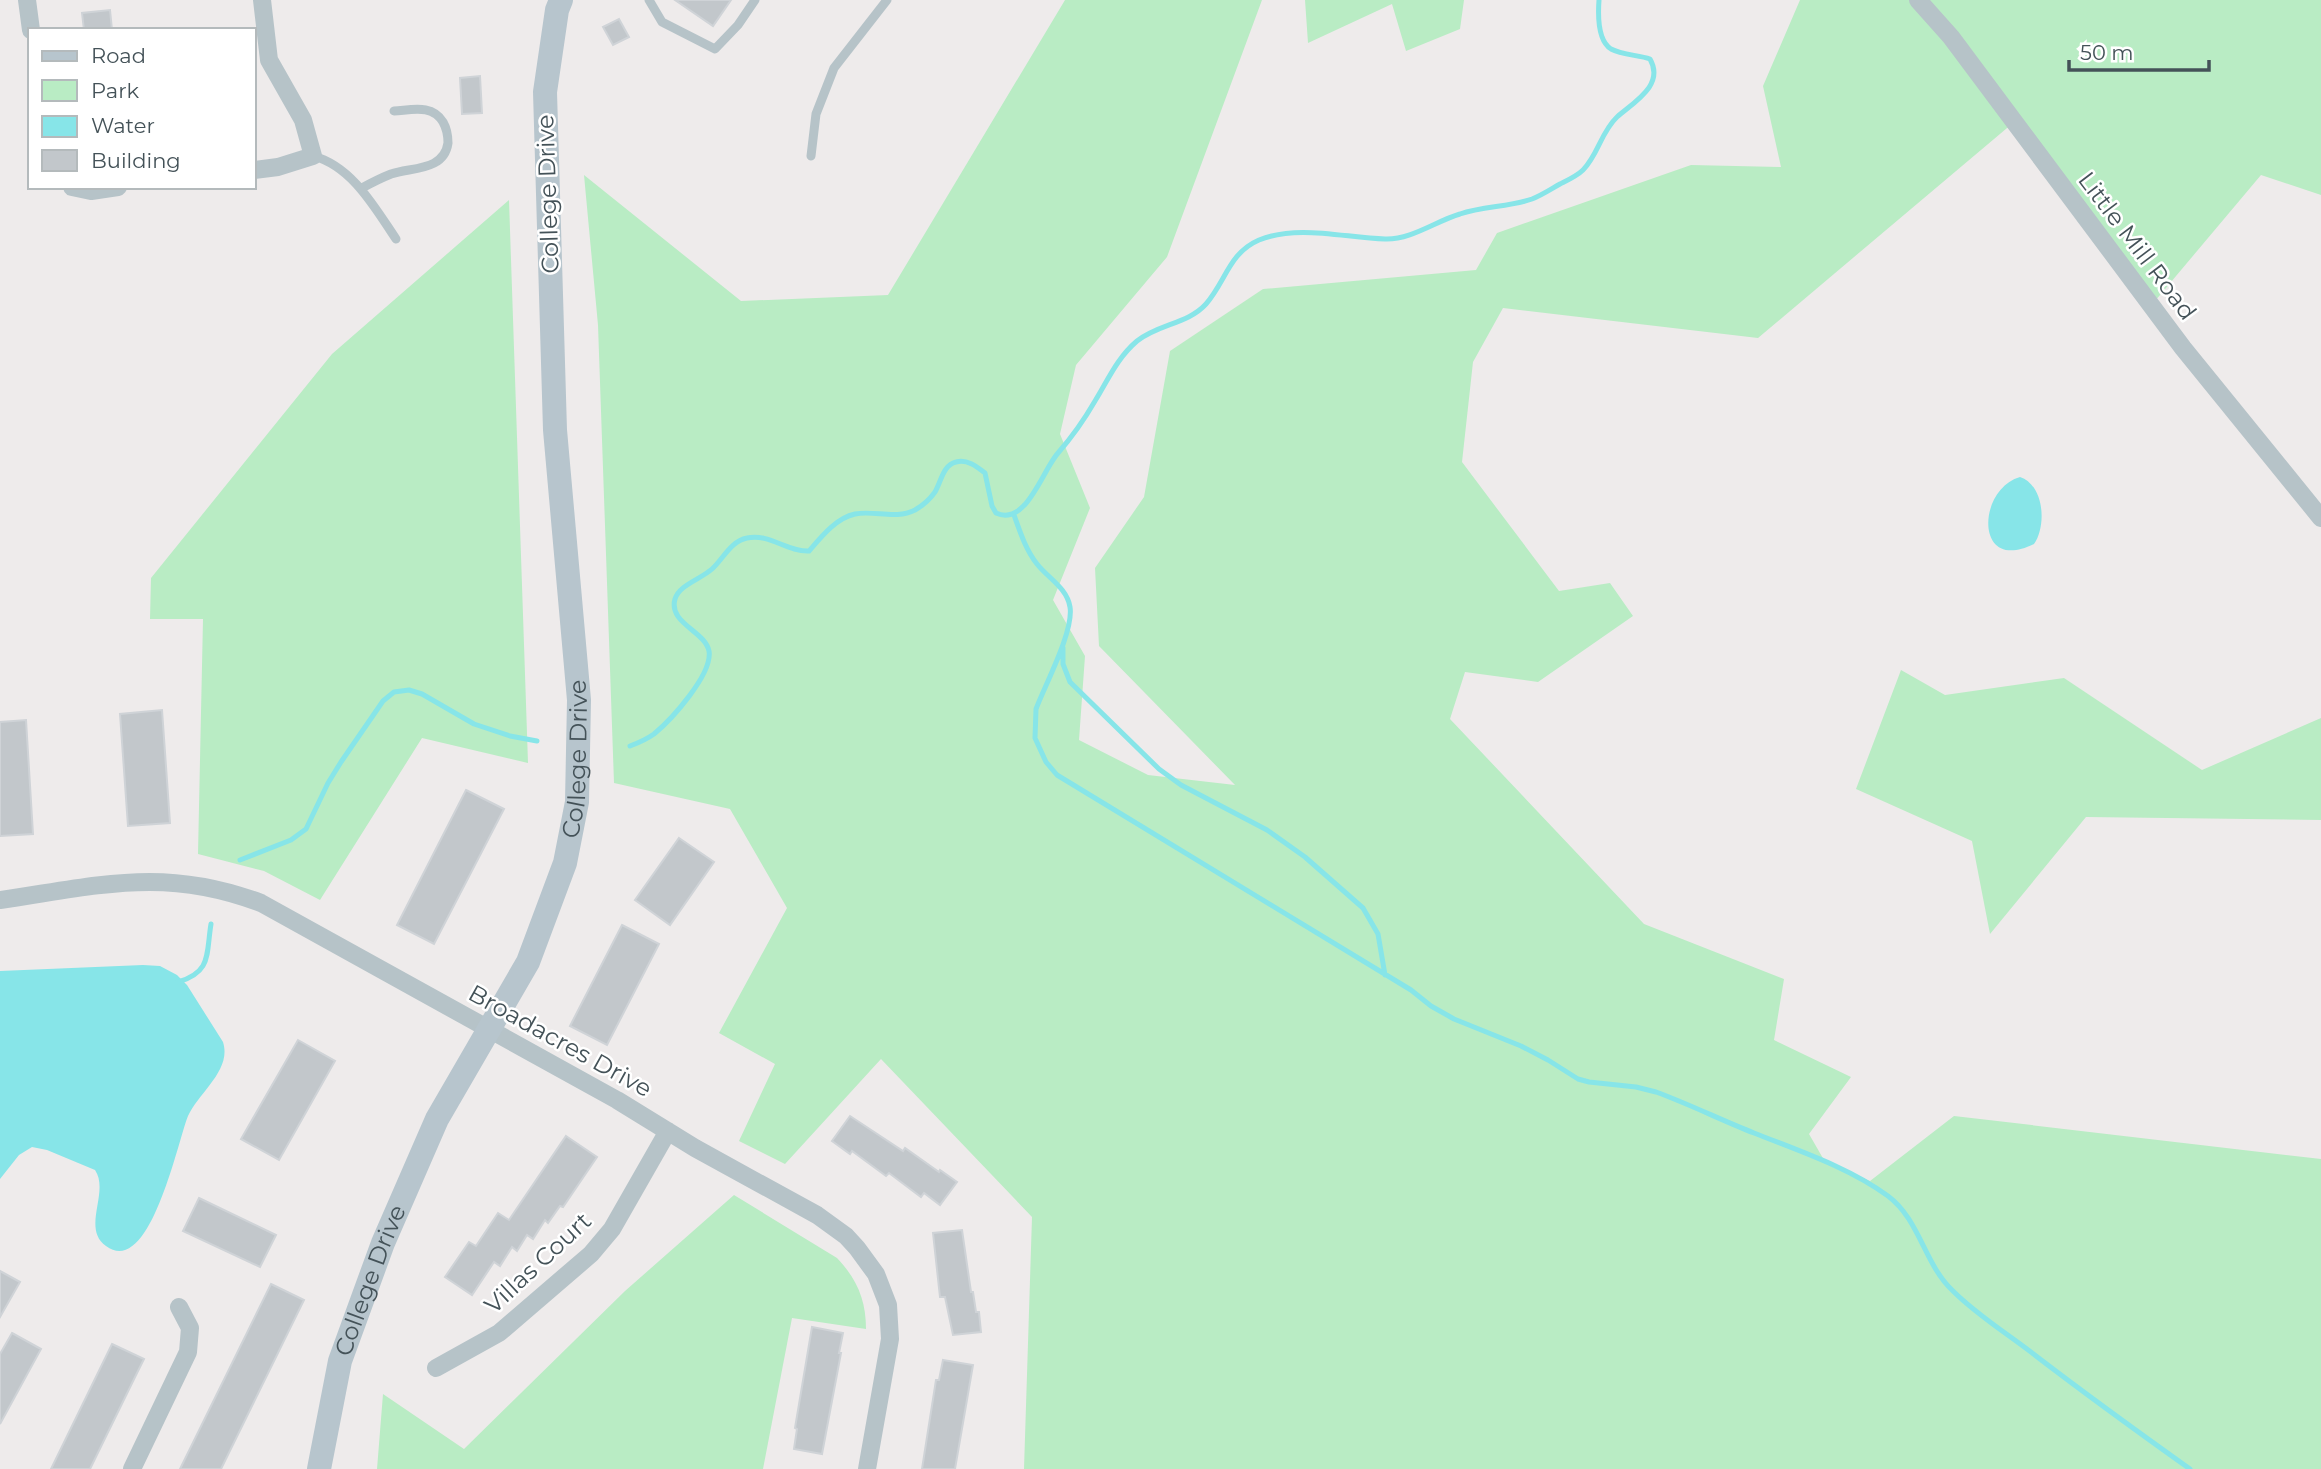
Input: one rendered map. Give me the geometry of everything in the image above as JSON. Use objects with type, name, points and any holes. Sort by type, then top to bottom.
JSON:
[{"type":"main road","name":"College Drive","points":[[319,1469],[340,1360],[383,1242],[437,1119],[528,962],[565,863],[577,802],[579,699],[555,430],[545,92],[557,10],[561,0]]},
{"type":"street","points":[[27,0],[31,28]]},
{"type":"street","points":[[256,170],[278,167],[313,156],[303,120],[269,60],[262,0]]},
{"type":"street","name":"Little Mill Road","points":[[1918,0],[1951,37],[2183,348],[2321,518]]},
{"type":"street","points":[[82,189],[104,189]]},
{"type":"street","name":"Broadacres Drive","points":[[0,900],[123,882],[158,880],[207,886],[238,894],[283,913],[617,1100],[718,1161],[817,1214],[851,1242],[876,1274],[888,1305],[890,1339],[867,1469]]},
{"type":"street","name":"Villas Court","points":[[436,1368],[499,1333],[591,1254],[612,1229],[668,1130]]},
{"type":"street","points":[[132,1469],[188,1352],[190,1328],[179,1307]]},
{"type":"lane","points":[[649,0],[662,22],[715,49],[738,25],[755,0]]},
{"type":"lane","points":[[811,156],[816,114],[834,68],[887,0]]},
{"type":"lane","points":[[362,188],[389,174],[429,166],[439,161],[447,150],[449,135],[436,114],[428,109],[394,111]]},
{"type":"lane","points":[[313,156],[326,159],[362,188],[396,239]]},
{"type":"green space","points":[[1065,0],[1262,0],[1167,257],[1076,365],[1060,434],[1090,508],[1053,600],[1085,656],[1079,740],[1148,775],[1235,785],[1099,646],[1095,568],[1144,497],[1170,351],[1263,289],[1476,270],[1497,233],[1691,165],[1781,167],[1763,86],[1800,0],[2321,0],[2321,195],[2261,175],[2155,301],[2013,123],[1758,338],[1503,308],[1473,362],[1462,462],[1559,591],[1610,583],[1633,616],[1538,682],[1465,672],[1450,719],[1644,924],[1784,979],[1774,1040],[1851,1077],[1809,1134],[1824,1160],[1870,1181],[1954,1116],[2321,1159],[2321,1469],[1024,1469],[1032,1217],[881,1059],[785,1164],[739,1141],[775,1064],[719,1033],[787,908],[730,809],[614,783],[598,325],[584,175],[741,301],[888,295]]},
{"type":"green space","points":[[1305,0],[1464,0],[1460,29],[1406,51],[1392,4],[1308,43]]},
{"type":"green space","points":[[509,200],[528,763],[422,738],[320,900],[264,871],[198,854],[203,619],[150,619],[151,578],[332,354]]},
{"type":"green space","points":[[1901,670],[1945,695],[2064,678],[2202,770],[2321,718],[2321,820],[2086,817],[1990,934],[1972,841],[1856,789]]},
{"type":"green space","points":[[734,1195],[837,1258],[859,1290],[866,1318],[866,1329],[792,1318],[763,1469],[377,1469],[383,1394],[464,1449],[625,1291]]},
{"type":"water","points":[[2020,477],[2028,481],[2038,497],[2041,527],[2034,544],[2014,550],[2000,548],[1992,539],[1988,526],[1990,511],[1996,497],[2006,485]]},
{"type":"water","points":[[160,966],[177,975],[187,985],[223,1042],[225,1052],[219,1071],[188,1116],[160,1202],[149,1226],[136,1243],[122,1251],[106,1246],[96,1230],[100,1189],[95,1170],[47,1150],[32,1147],[19,1155],[0,1179],[0,971]]},
{"type":"building","points":[[675,0],[731,0],[713,26]]},
{"type":"building","points":[[110,10],[112,28],[84,28],[82,13]]},
{"type":"building","points":[[619,19],[629,37],[613,45],[603,27]]},
{"type":"building","points":[[480,76],[482,113],[462,114],[460,78]]},
{"type":"building","points":[[162,710],[170,823],[128,826],[120,714]]},
{"type":"building","points":[[26,720],[33,834],[0,836],[0,722]]},
{"type":"building","points":[[466,790],[504,809],[434,944],[397,925]]},
{"type":"building","points":[[679,838],[714,862],[670,925],[635,900]]},
{"type":"building","points":[[622,925],[659,944],[607,1045],[570,1026]]},
{"type":"building","points":[[298,1040],[335,1061],[279,1160],[241,1139]]},
{"type":"building","points":[[850,1116],[957,1182],[940,1205],[924,1193],[921,1197],[889,1173],[886,1176],[852,1151],[850,1154],[832,1141]]},
{"type":"building","points":[[566,1136],[597,1157],[563,1207],[560,1206],[548,1223],[545,1220],[533,1239],[527,1235],[517,1251],[512,1247],[500,1266],[494,1262],[472,1295],[445,1277],[469,1242],[476,1246],[498,1213],[509,1220]]},
{"type":"building","points":[[199,1198],[276,1235],[260,1267],[183,1231]]},
{"type":"building","points":[[962,1230],[971,1292],[976,1312],[979,1312],[981,1332],[953,1335],[945,1297],[940,1297],[933,1233]]},
{"type":"building","points":[[0,1271],[20,1282],[0,1317]]},
{"type":"building","points":[[271,1284],[304,1300],[221,1469],[180,1469]]},
{"type":"building","points":[[812,1327],[843,1333],[822,1454],[794,1449]]},
{"type":"building","points":[[12,1333],[41,1349],[0,1424],[0,1354]]},
{"type":"building","points":[[112,1344],[144,1359],[90,1469],[51,1469]]},
{"type":"building","points":[[943,1360],[973,1365],[955,1469],[922,1469],[936,1380],[939,1380]]},
{"type":"waterway","points":[[630,746],[654,734],[680,708],[698,684],[708,661],[709,651],[701,638],[677,614],[675,599],[686,586],[712,569],[736,543],[755,537],[809,551],[829,529],[848,516],[862,513],[893,515],[915,510],[935,492],[948,467],[960,461],[985,473],[996,513],[1007,515],[1016,512],[1032,495],[1124,355],[1145,335],[1199,311],[1213,295],[1234,260],[1249,246],[1274,235],[1290,233],[1385,239],[1404,236],[1469,211],[1532,199],[1581,172],[1612,123],[1646,92],[1654,77],[1650,59],[1615,51],[1606,45],[1599,26],[1599,0]]},
{"type":"waterway","points":[[1014,515],[1033,559],[1065,594],[1070,607],[1068,630],[1036,709],[1035,738],[1046,762],[1057,775],[1411,990],[1454,1019],[1521,1046],[1578,1079],[1656,1092],[1857,1176],[1899,1206],[1908,1217],[1943,1280],[1963,1300],[2190,1469]]},
{"type":"waterway","points":[[1063,648],[1063,664],[1070,682],[1159,769],[1181,785],[1267,830],[1305,857],[1363,908],[1378,934],[1385,975]]},
{"type":"waterway","points":[[240,860],[291,840],[306,829],[341,762],[383,701],[394,692],[409,690],[422,694],[474,724],[510,736],[537,741]]},
{"type":"waterway","points":[[178,982],[189,978],[202,967],[211,924]]}]
